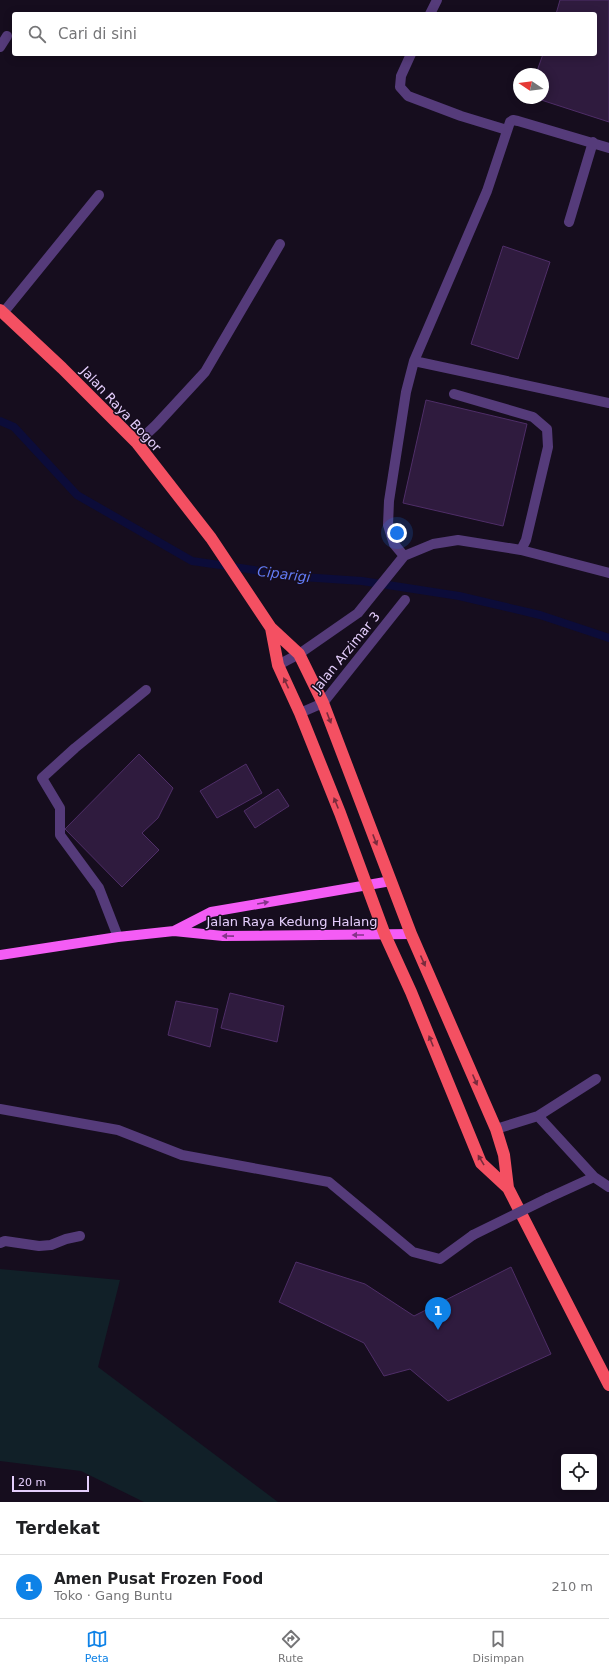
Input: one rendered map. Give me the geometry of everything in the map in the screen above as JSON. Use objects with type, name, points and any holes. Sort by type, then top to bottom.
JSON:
[{"type":"highway","name":"Jalan Raya Bogor","points":[[2,312],[62,368],[137,443],[210,538],[247,590],[271,628]]},
{"type":"highway","points":[[271,628],[299,654],[323,703],[411,934],[496,1129],[504,1155],[508,1188]]},
{"type":"highway","points":[[271,628],[278,665],[300,713],[385,935],[414,999],[481,1163],[508,1188],[609,1385]]},
{"type":"main road","name":"Jalan Raya Kedung Halang","points":[[174,931],[211,912],[391,881]]},
{"type":"main road","name":"Jalan Raya Kedung Halang","points":[[0,955],[118,937],[174,931],[223,936],[411,934]]},
{"type":"street","points":[[431,12],[437,0]]},
{"type":"street","points":[[0,47],[7,36]]},
{"type":"street","points":[[410,56],[401,76],[400,87],[408,96],[460,116],[507,130]]},
{"type":"street","points":[[402,558],[394,544],[388,525],[389,501],[406,392],[414,361],[487,191],[510,122],[513,120],[518,121],[593,142],[609,148]]},
{"type":"street","points":[[569,222],[593,142]]},
{"type":"street","points":[[2,312],[99,195]]},
{"type":"street","points":[[137,443],[156,425],[205,372],[280,244]]},
{"type":"street","points":[[414,361],[609,403]]},
{"type":"street","points":[[454,394],[533,417],[547,429],[548,447],[526,540],[521,550]]},
{"type":"street","points":[[278,665],[299,654],[358,613],[402,558],[434,544],[458,540],[521,550],[609,573]]},
{"type":"street","name":"Jalan Arzimar 3","points":[[300,713],[323,703],[405,600]]},
{"type":"street","points":[[118,937],[99,888],[60,835],[60,808],[42,778],[75,748],[146,690]]},
{"type":"street","points":[[496,1129],[538,1116],[596,1079]]},
{"type":"street","points":[[0,1108],[118,1130],[182,1155],[329,1182],[413,1252],[440,1259],[473,1235],[594,1177]]},
{"type":"street","points":[[538,1116],[594,1177],[609,1187]]},
{"type":"street","points":[[0,1243],[5,1241],[39,1246],[51,1245],[66,1239],[80,1236]]},
{"type":"shaded area","points":[[0,1269],[120,1280],[98,1367],[278,1502],[144,1502],[81,1471],[0,1461]]},
{"type":"building","points":[[560,0],[609,0],[609,122],[549,103],[549,68],[538,68],[542,56],[597,56],[597,12],[557,12]]},
{"type":"building","points":[[503,246],[550,262],[518,359],[471,344]]},
{"type":"building","points":[[426,400],[527,424],[503,526],[403,503]]},
{"type":"building","points":[[139,754],[173,788],[158,818],[142,833],[159,850],[122,887],[65,829]]},
{"type":"building","points":[[246,764],[262,793],[217,818],[200,791]]},
{"type":"building","points":[[278,789],[289,806],[255,828],[244,811]]},
{"type":"building","points":[[230,993],[284,1006],[277,1042],[221,1028]]},
{"type":"building","points":[[176,1001],[218,1009],[210,1047],[168,1035]]},
{"type":"building","points":[[296,1262],[365,1284],[414,1316],[511,1267],[551,1354],[448,1401],[410,1369],[384,1376],[364,1343],[279,1302]]},
{"type":"waterway","name":"Ciparigi","points":[[0,421],[14,427],[77,495],[192,561],[302,577],[362,581],[459,596],[540,615],[609,638]]},
{"type":"place","name":"Amen Pusat Frozen Food","points":[[438,1330]]}]
